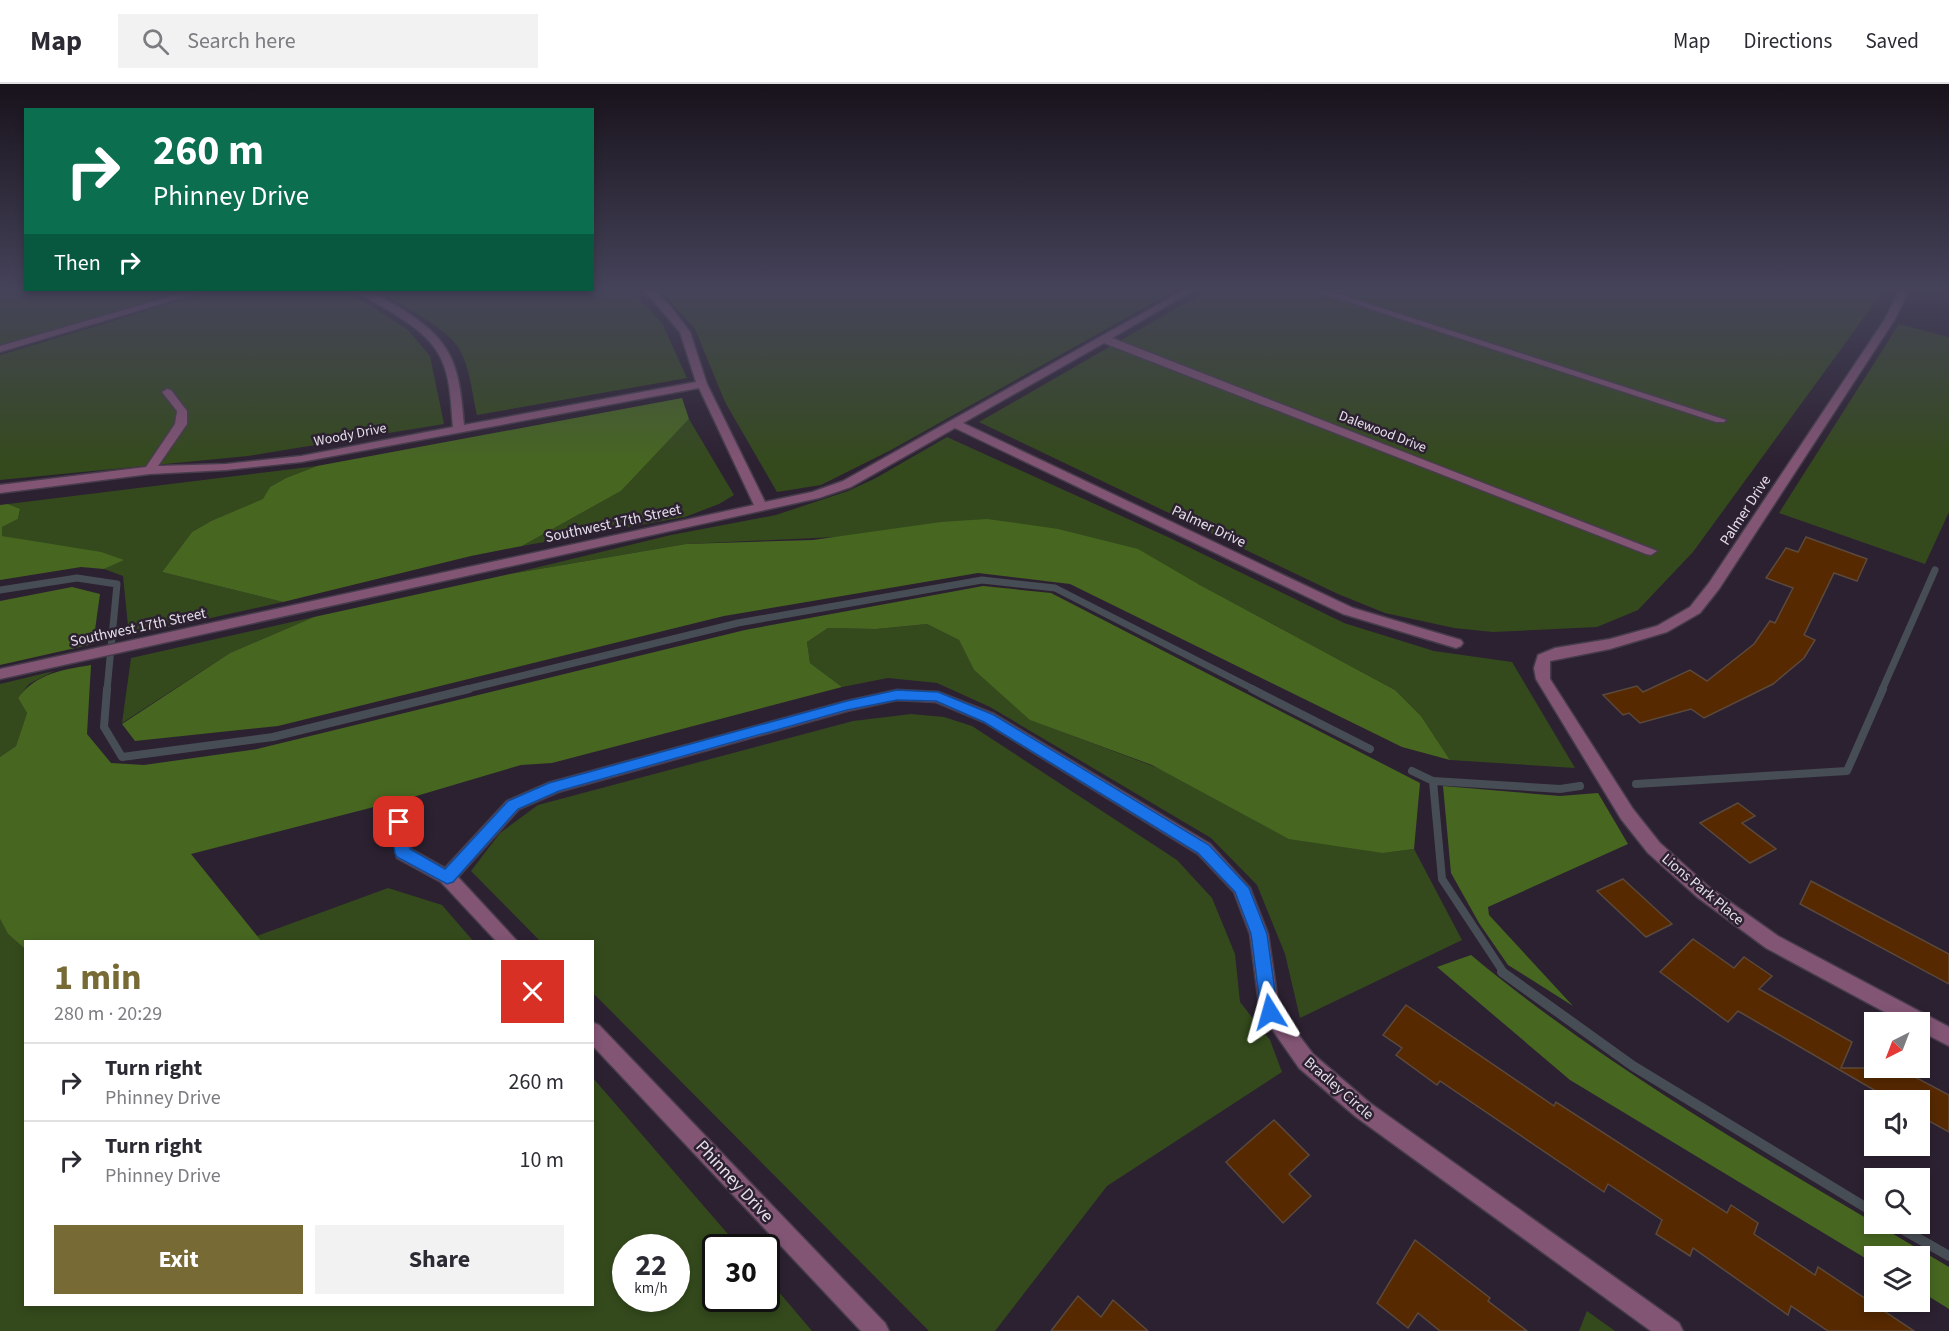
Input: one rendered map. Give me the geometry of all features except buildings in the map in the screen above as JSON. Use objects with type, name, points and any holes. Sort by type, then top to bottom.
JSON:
[{"type":"street","points":[[442,348],[456,386],[459,428]]},
{"type":"street","points":[[690,348],[702,384],[761,507]]},
{"type":"street","name":"Southwest 17th Street","points":[[0,675],[815,495],[848,484],[1088,348]]},
{"type":"street","name":"Dalewood Drive","points":[[1128,348],[1651,551]]},
{"type":"street","points":[[1497,348],[1720,420]]},
{"type":"street","name":"Palmer Drive","points":[[1543,658],[1555,653],[1610,644],[1662,629],[1695,610],[1714,586],[1871,348]]},
{"type":"street","name":"Woody Drive","points":[[0,489],[150,470],[226,467],[301,459],[702,384]]},
{"type":"street","points":[[150,470],[181,424],[182,411],[167,392]]},
{"type":"street","name":"Palmer Drive","points":[[954,423],[1348,610],[1456,643]]},
{"type":"street","name":"Lions Park Place","points":[[1543,658],[1541,668],[1543,679],[1627,814],[1654,848],[1722,906],[1772,942],[1949,1037]]},
{"type":"street","name":"Bradley Circle","points":[[447,877],[513,805],[554,787],[847,706],[897,695],[938,697],[989,718],[1204,849],[1241,888],[1259,934],[1270,1012],[1306,1061],[1363,1110],[1671,1331]]},
{"type":"street","points":[[399,822],[403,853],[447,877],[507,940]]},
{"type":"street","name":"Phinney Drive","points":[[594,1033],[877,1331]]},
{"type":"green space","points":[[23,348],[423,348],[430,356],[444,424],[248,456],[0,480],[0,355]]},
{"type":"green space","points":[[459,348],[673,348],[687,378],[477,415]]},
{"type":"green space","points":[[703,348],[1072,348],[891,450],[821,485],[777,492],[725,402]]},
{"type":"green space","points":[[1107,348],[1842,348],[1693,552],[1638,610],[1597,627],[1493,632],[1454,628],[1385,613],[1338,594],[979,422]]},
{"type":"green space","points":[[1884,348],[1949,348],[1949,512],[1925,564],[1779,513]]},
{"type":"green space","points":[[682,398],[689,419],[621,491],[522,546],[471,556],[283,602],[162,572],[192,532],[211,521],[263,499],[270,487],[317,466]]},
{"type":"green space","points":[[689,419],[734,495],[719,504],[685,517],[522,546],[621,491]]},
{"type":"green space","points":[[947,437],[1170,538],[1344,623],[1434,651],[1512,662],[1575,768],[1450,760],[1421,716],[1395,690],[1198,584],[857,536],[686,544],[510,574],[671,535],[776,515],[848,491],[876,478]]},
{"type":"green space","points":[[317,466],[270,487],[264,499],[211,521],[192,532],[162,572],[283,602],[129,636],[123,576],[104,569],[123,560],[2,536],[2,527],[18,519],[20,510],[8,504]]},
{"type":"green space","points":[[8,504],[20,509],[18,519],[2,527],[2,536],[101,552],[124,560],[104,569],[81,567],[0,580],[0,505]]},
{"type":"green space","points":[[987,519],[1058,529],[1138,549],[1198,584],[1395,690],[1421,716],[1450,760],[1402,747],[1070,584],[978,573],[724,616],[278,726],[135,741],[122,724],[230,653],[314,617],[510,574],[686,544],[813,540],[941,522]]},
{"type":"green space","points":[[983,586],[1051,593],[1420,783],[1414,849],[1383,853],[1289,839],[1152,765],[1030,720],[974,670],[959,640],[927,624],[876,629],[828,628],[807,642],[810,663],[842,687],[552,763],[521,765],[413,797],[191,854],[260,940],[24,940],[24,948],[8,934],[0,919],[0,757],[16,746],[27,713],[18,698],[33,683],[51,674],[91,665],[87,734],[111,763],[144,765],[257,749],[745,630]]},
{"type":"green space","points":[[72,587],[100,594],[93,644],[0,665],[0,601]]},
{"type":"green space","points":[[314,617],[230,653],[122,723],[131,658]]},
{"type":"green space","points":[[927,624],[959,640],[974,670],[1031,720],[1383,853],[1414,849],[1462,940],[1300,1018],[1285,954],[1257,885],[1211,838],[990,707],[937,683],[888,678],[842,687],[810,663],[807,642],[828,628],[876,629]]},
{"type":"green space","points":[[54,671],[29,684],[18,698],[27,713],[16,746],[0,757],[0,684]]},
{"type":"green space","points":[[911,714],[944,717],[972,726],[1177,860],[1212,898],[1235,954],[1240,1002],[1270,1040],[1282,1072],[1107,1186],[995,1331],[929,1331],[594,994],[594,940],[539,940],[471,871],[500,833],[538,805],[853,721]]},
{"type":"green space","points":[[1443,786],[1560,796],[1598,793],[1628,844],[1488,907],[1489,915],[1573,1006],[1508,965],[1479,923],[1451,873]]},
{"type":"green space","points":[[388,888],[442,905],[472,940],[260,940],[257,936]]},
{"type":"green space","points":[[0,919],[8,934],[24,948],[24,1306],[594,1306],[594,1079],[728,1234],[702,1234],[702,1312],[780,1312],[780,1293],[812,1331],[0,1331]]},
{"type":"green space","points":[[1471,955],[1585,1042],[1644,1082],[1864,1217],[1864,1234],[1893,1234],[1914,1246],[1864,1246],[1864,1257],[1570,1080],[1437,967]]},
{"type":"green space","points":[[1930,1256],[1949,1267],[1949,1309],[1930,1297]]},
{"type":"green space","points":[[1587,1311],[1615,1331],[1579,1331]]},
{"type":"waterway","points":[[1882,690],[1935,570]]},
{"type":"waterway","points":[[0,590],[77,578],[117,584],[107,690]]},
{"type":"waterway","points":[[463,690],[738,623],[982,580],[1055,588],[1255,690]]},
{"type":"waterway","points":[[107,689],[104,727],[122,757],[273,737],[469,689]]},
{"type":"waterway","points":[[1252,689],[1370,749]]},
{"type":"waterway","points":[[1636,784],[1847,771],[1883,689]]},
{"type":"waterway","points":[[1412,771],[1433,781]]},
{"type":"waterway","points":[[1433,781],[1560,789],[1580,786]]},
{"type":"waterway","points":[[1433,781],[1442,879],[1504,973]]},
{"type":"waterway","points":[[1502,972],[1633,1066],[1864,1206]]},
{"type":"waterway","points":[[1910,1234],[1949,1256]]},
{"type":"route","points":[[399,822],[399,838],[403,853],[447,877],[513,805],[554,787],[847,706],[897,695],[938,697],[989,718],[1204,849],[1241,888],[1259,934],[1270,1012]]}]
